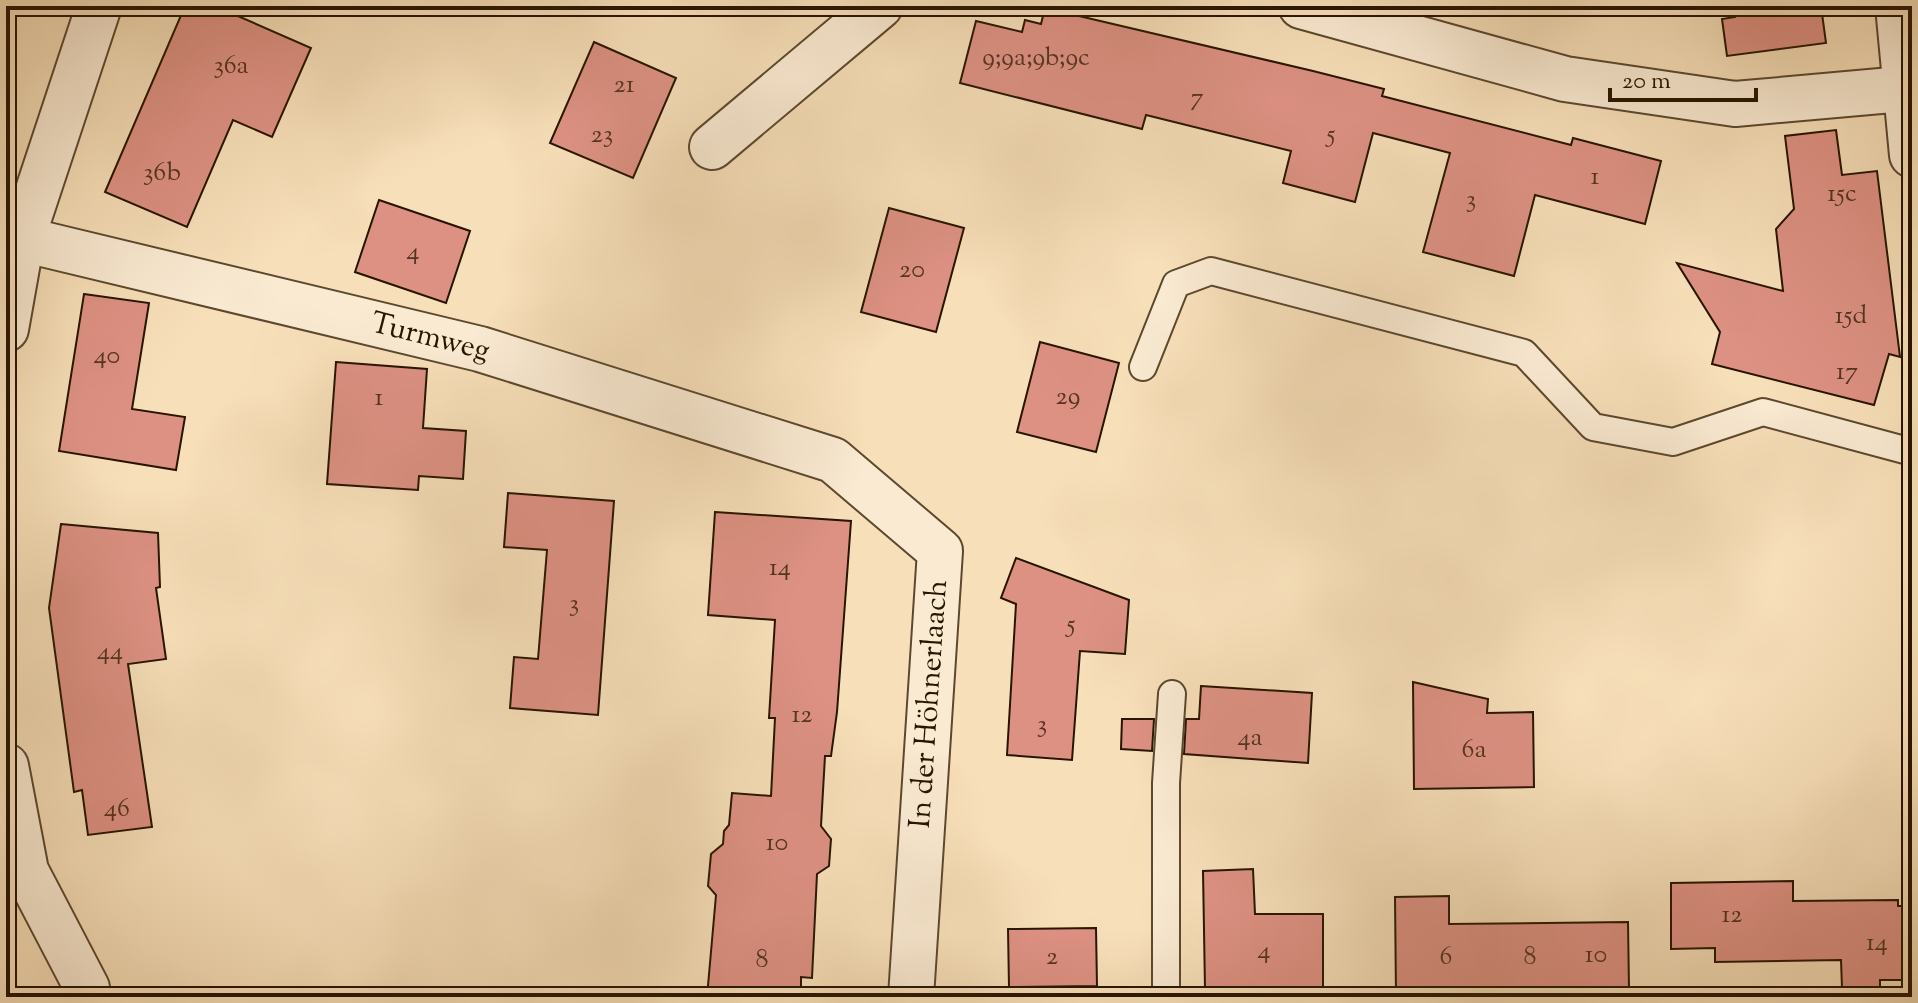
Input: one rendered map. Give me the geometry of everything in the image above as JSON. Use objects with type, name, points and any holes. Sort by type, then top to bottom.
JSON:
[{"type":"street","points":[[6,329],[22,239],[99,6]]},
{"type":"street","points":[[712,147],[880,6]]},
{"type":"street","points":[[1301,6],[1565,79],[1735,104],[1903,89]]},
{"type":"street","points":[[1898,6],[1903,89],[1912,155]]},
{"type":"street","name":"Turmweg","points":[[22,239],[480,349],[833,460]]},
{"type":"street","name":"In der Höhnerlaach","points":[[833,460],[940,551],[911,997]]},
{"type":"street","points":[[6,766],[26,871],[87,988],[88,997]]},
{"type":"lane","points":[[1143,367],[1176,284],[1211,271],[1524,353],[1593,427],[1673,442],[1763,412],[1912,452]]},
{"type":"lane","points":[[1166,997],[1166,783],[1172,694]]},
{"type":"building","points":[[185,6],[215,6],[311,48],[272,137],[233,120],[187,227],[105,192]]},
{"type":"building","points":[[1733,6],[1821,6],[1826,43],[1727,56],[1722,19],[1735,17]]},
{"type":"building","points":[[1045,8],[1384,89],[1382,96],[1571,145],[1573,138],[1661,161],[1645,224],[1535,195],[1514,276],[1423,252],[1450,153],[1373,133],[1355,202],[1283,183],[1291,151],[1146,115],[1142,129],[960,83],[976,21],[1022,32],[1025,20],[1041,24]]},
{"type":"building","points":[[594,42],[676,78],[633,178],[550,143]]},
{"type":"building","points":[[1836,130],[1842,175],[1877,171],[1900,357],[1889,354],[1874,405],[1712,364],[1720,332],[1677,263],[1783,291],[1776,229],[1794,209],[1785,136]]},
{"type":"building","points":[[379,200],[470,231],[446,303],[355,272]]},
{"type":"building","points":[[889,208],[964,228],[936,332],[861,312]]},
{"type":"building","points":[[84,294],[149,303],[132,409],[185,417],[176,470],[59,451]]},
{"type":"building","points":[[1040,342],[1119,363],[1096,452],[1017,432]]},
{"type":"building","points":[[336,362],[427,369],[423,428],[466,431],[463,479],[419,476],[418,490],[327,484]]},
{"type":"building","points":[[508,493],[614,501],[598,715],[510,708],[514,657],[538,659],[547,550],[504,547]]},
{"type":"building","points":[[715,512],[851,521],[837,712],[831,756],[825,756],[821,826],[831,839],[829,866],[817,874],[812,978],[801,977],[801,997],[707,997],[716,895],[708,886],[711,854],[723,844],[724,831],[729,825],[732,793],[771,796],[775,718],[769,718],[775,620],[708,615]]},
{"type":"building","points":[[61,524],[158,533],[160,587],[156,588],[166,659],[128,664],[152,827],[88,835],[82,790],[74,792],[49,608]]},
{"type":"building","points":[[1016,558],[1129,600],[1125,654],[1080,651],[1072,760],[1007,755],[1016,604],[1001,598]]},
{"type":"building","points":[[1413,682],[1488,699],[1487,713],[1533,712],[1534,787],[1414,789]]},
{"type":"building","points":[[1201,686],[1312,693],[1308,763],[1184,754],[1186,719],[1199,719]]},
{"type":"building","points":[[1122,719],[1154,719],[1152,751],[1121,749]]},
{"type":"building","points":[[1253,869],[1255,914],[1323,914],[1323,988],[1205,989],[1203,871]]},
{"type":"building","points":[[1793,881],[1793,901],[1898,900],[1898,906],[1912,906],[1912,980],[1880,980],[1880,988],[1842,988],[1841,960],[1715,962],[1715,948],[1671,949],[1671,883]]},
{"type":"building","points":[[1449,896],[1449,924],[1628,922],[1629,988],[1611,988],[1611,993],[1396,996],[1395,897]]},
{"type":"building","points":[[1096,928],[1097,986],[1009,987],[1008,929]]}]
